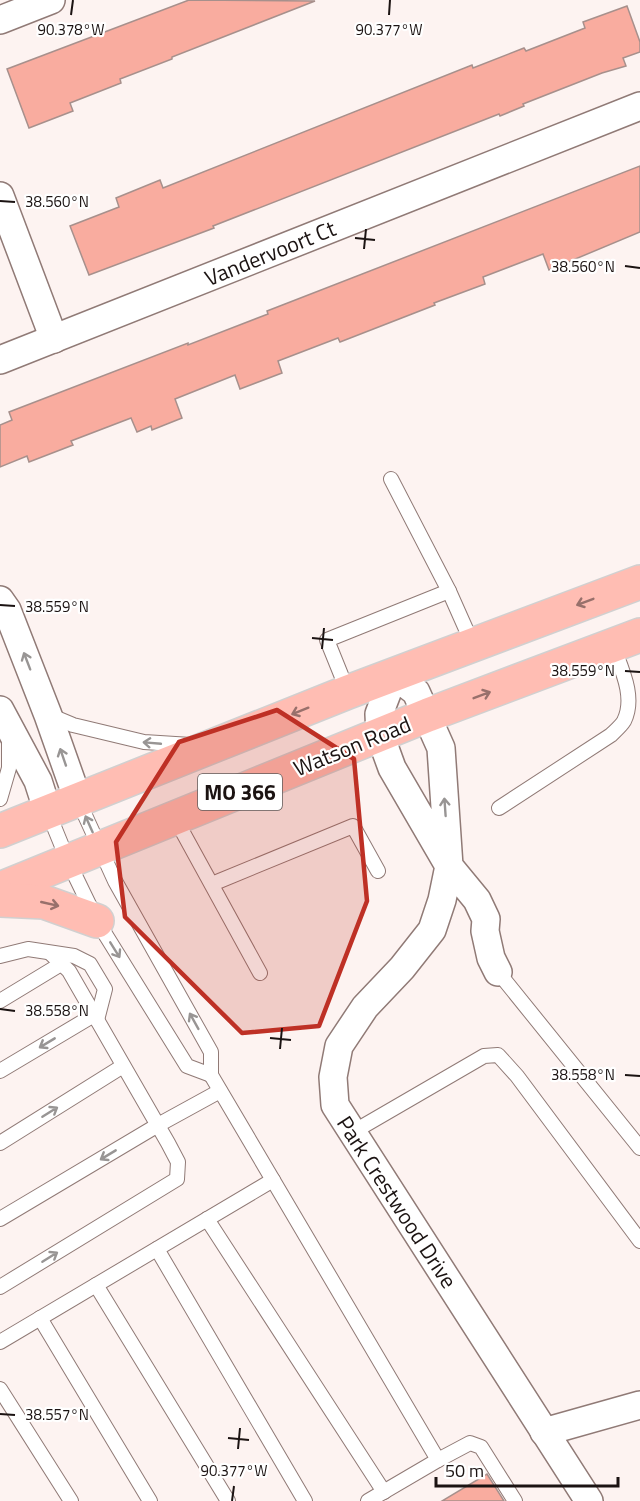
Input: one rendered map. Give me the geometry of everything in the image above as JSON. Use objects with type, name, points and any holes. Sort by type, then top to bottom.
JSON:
[{"type":"main road","name":"MO 366","points":[[0,831],[348,692],[640,582]]},
{"type":"main road","name":"Watson Road","points":[[0,889],[428,715],[626,641]]},
{"type":"main road","points":[[0,900],[44,902],[97,921]]},
{"type":"street","points":[[0,20],[51,0]]},
{"type":"street","name":"Vandervoort Ct","points":[[0,360],[640,106]]},
{"type":"street","points":[[0,196],[54,339]]},
{"type":"street","points":[[0,600],[7,610],[48,715],[78,800]]},
{"type":"street","points":[[394,675],[379,714],[380,735],[393,768],[449,866],[477,900],[486,919],[485,931],[491,958],[498,972]]},
{"type":"street","name":"Park Crestwood Drive","points":[[394,675],[416,692],[441,748],[449,866],[442,900],[432,930],[402,968],[365,1007],[339,1046],[333,1077],[335,1105],[589,1501]]},
{"type":"street","points":[[5,720],[38,781],[48,813]]},
{"type":"street","points":[[544,1432],[640,1405]]},
{"type":"lane","points":[[391,479],[449,591],[473,645]]},
{"type":"lane","points":[[348,692],[327,640],[449,591]]},
{"type":"lane","points":[[499,808],[612,735],[624,721],[627,710],[626,641]]},
{"type":"lane","points":[[48,715],[73,725],[144,742],[211,747]]},
{"type":"lane","points":[[0,799],[9,768],[5,720]]},
{"type":"lane","points":[[78,800],[115,881],[211,1052],[211,1075],[438,1460]]},
{"type":"lane","points":[[48,813],[97,921],[187,1066],[211,1075]]},
{"type":"lane","points":[[175,818],[260,973]]},
{"type":"lane","points":[[212,884],[353,826],[378,871]]},
{"type":"lane","points":[[0,956],[28,949],[74,956],[90,964],[105,989],[96,1018],[0,1071]]},
{"type":"lane","points":[[0,1287],[177,1179],[178,1162],[158,1125],[69,971],[50,953]]},
{"type":"lane","points":[[0,1001],[61,964]]},
{"type":"lane","points":[[498,972],[640,1148]]},
{"type":"lane","points":[[353,1132],[484,1056],[498,1055],[517,1076],[640,1241]]},
{"type":"lane","points":[[0,1143],[123,1066]]},
{"type":"lane","points":[[0,1219],[220,1091]]},
{"type":"lane","points":[[0,1342],[273,1180]]},
{"type":"lane","points":[[207,1219],[384,1491]]},
{"type":"lane","points":[[157,1248],[305,1501]]},
{"type":"lane","points":[[96,1284],[228,1501]]},
{"type":"lane","points":[[40,1318],[150,1501]]},
{"type":"lane","points":[[0,1389],[71,1501]]},
{"type":"lane","points":[[368,1501],[470,1443],[481,1447],[516,1501]]},
{"type":"highlighted area","points":[[277,710],[354,759],[367,901],[319,1026],[242,1033],[125,917],[116,842],[179,742]]},
{"type":"building","points":[[189,0],[315,1],[120,79],[121,83],[70,103],[73,111],[29,128],[7,69]]},
{"type":"building","points":[[627,6],[640,42],[640,52],[623,58],[626,66],[602,73],[523,104],[524,106],[500,116],[499,114],[213,226],[214,228],[89,275],[70,226],[119,207],[116,198],[160,180],[163,188],[472,65],[473,68],[524,48],[526,51],[585,28],[583,22]]},
{"type":"building","points":[[640,166],[640,232],[549,270],[543,254],[483,277],[485,284],[434,303],[435,305],[340,342],[338,338],[278,361],[282,373],[240,389],[235,375],[175,399],[182,418],[152,430],[151,426],[137,432],[131,418],[71,441],[73,445],[29,462],[27,456],[0,467],[0,425],[12,420],[9,412],[268,314],[267,311]]},
{"type":"building","points":[[487,1474],[504,1501],[442,1501]]}]
